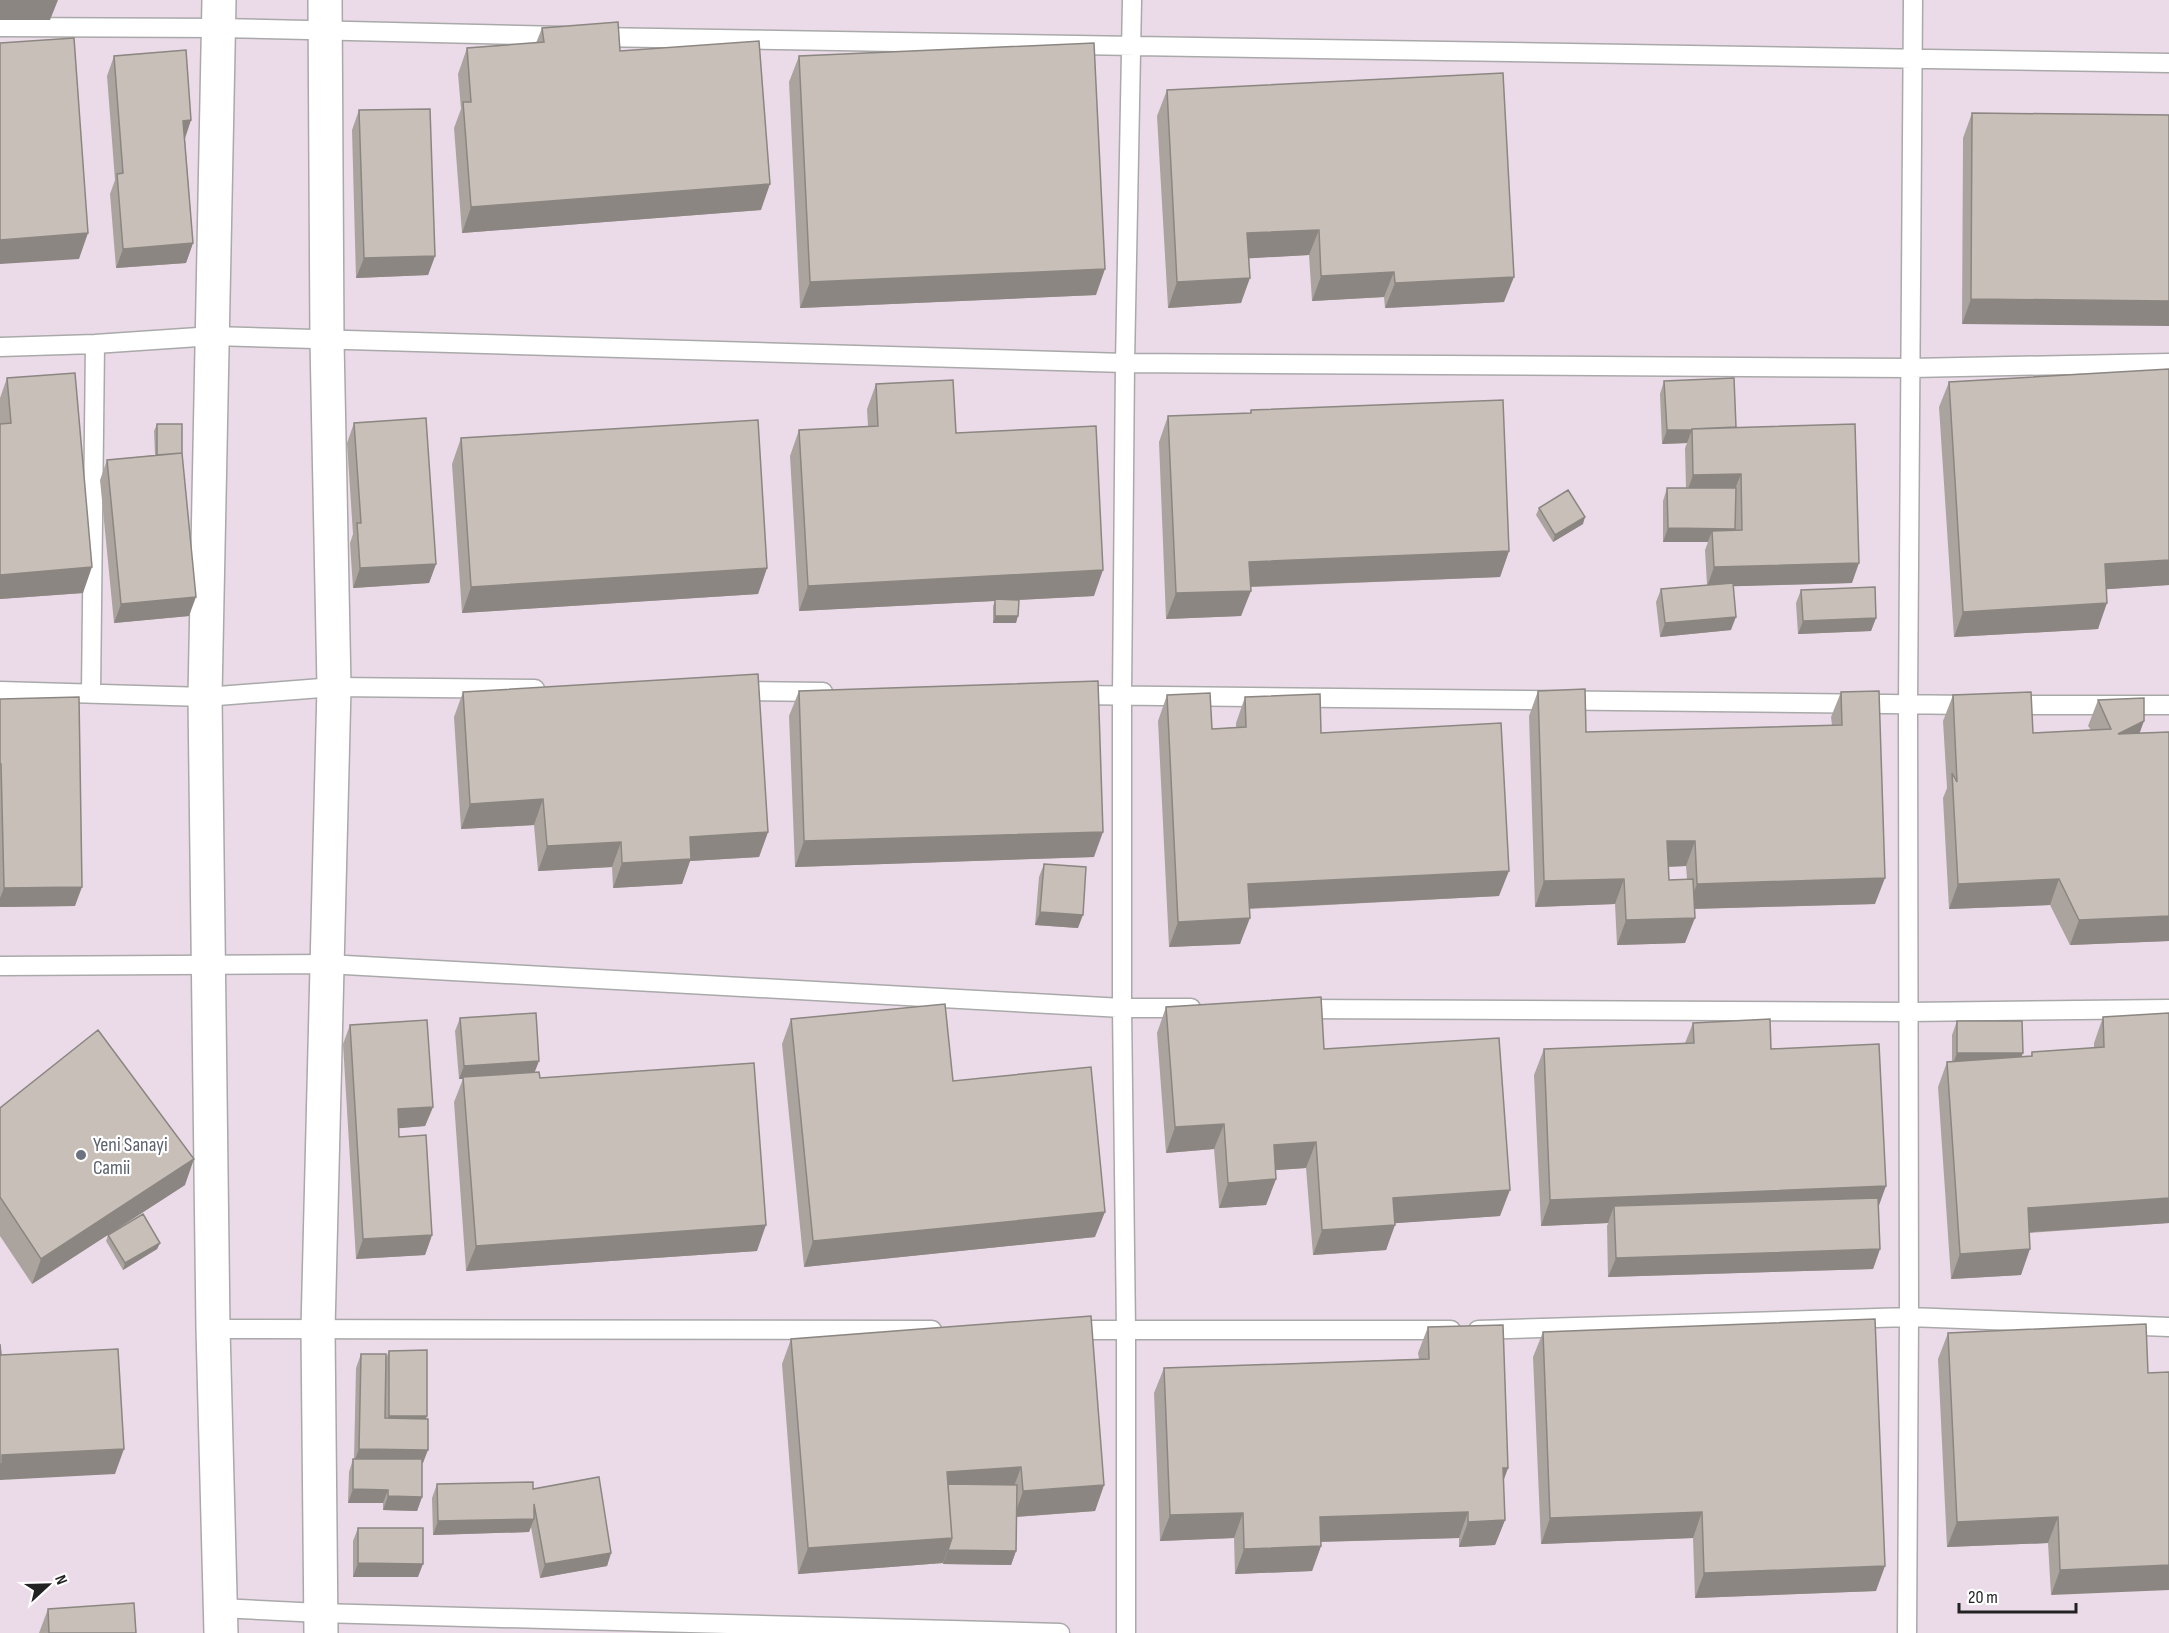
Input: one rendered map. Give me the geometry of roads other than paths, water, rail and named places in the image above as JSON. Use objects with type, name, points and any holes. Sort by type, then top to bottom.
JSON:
[{"type":"street","points":[[320,1623],[318,1329],[334,687],[327,341],[325,0]]},
{"type":"street","points":[[219,14],[205,697],[213,1329],[221,1620]]},
{"type":"lane","points":[[1125,1633],[1126,1330],[1122,1008],[1122,695],[1132,0]]},
{"type":"lane","points":[[1907,1633],[1910,1317],[1908,705],[1913,0]]},
{"type":"lane","points":[[0,27],[219,14],[325,32],[2169,63]]},
{"type":"lane","points":[[0,346],[95,344],[213,336],[1125,363],[1911,368],[2169,363]]},
{"type":"lane","points":[[91,693],[95,344]]},
{"type":"lane","points":[[0,691],[205,697],[334,687],[549,689]]},
{"type":"lane","points":[[716,691],[835,692]]},
{"type":"lane","points":[[1062,694],[1908,705],[2169,705]]},
{"type":"lane","points":[[0,966],[327,964],[1122,1008],[1205,1008]]},
{"type":"lane","points":[[1276,1009],[1908,1012],[2169,1009]]},
{"type":"lane","points":[[1055,1330],[1518,1330],[1910,1317],[2169,1327]]},
{"type":"lane","points":[[213,1329],[948,1330]]},
{"type":"lane","points":[[221,1620],[1060,1633]]},
{"type":"place","name":"Yeni Sanayi Camii","points":[[81,1155]]}]
